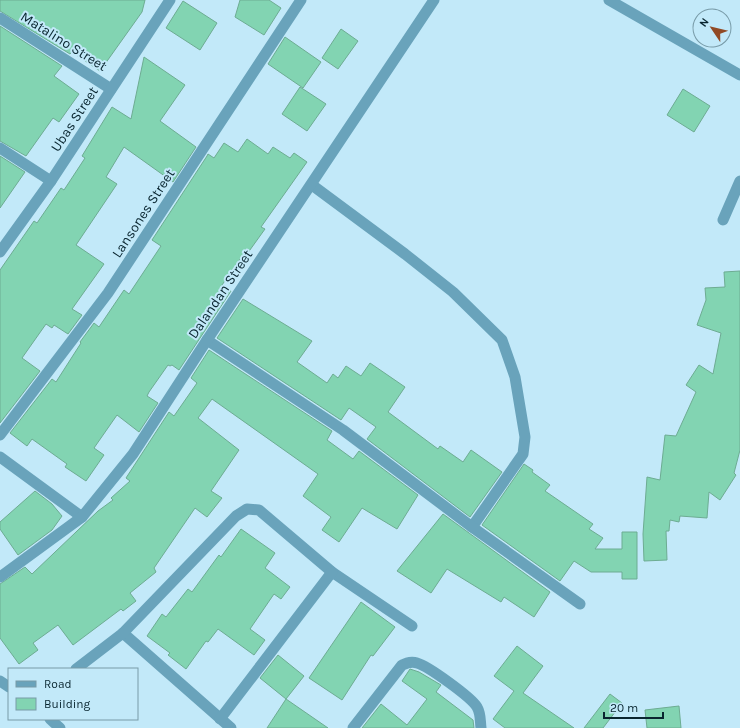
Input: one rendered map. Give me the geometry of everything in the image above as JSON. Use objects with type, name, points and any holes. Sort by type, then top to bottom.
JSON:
[{"type":"street","name":"Ubas Street","points":[[0,252],[51,181],[170,0]]},
{"type":"street","name":"Lansones Street","points":[[0,435],[108,293],[301,0]]},
{"type":"street","name":"Dalandan Street","points":[[0,577],[82,517],[133,454],[207,340],[312,185],[434,0]]},
{"type":"street","points":[[609,0],[740,75]]},
{"type":"street","name":"Matalino Street","points":[[0,18],[111,89]]},
{"type":"street","points":[[0,148],[51,181]]},
{"type":"street","points":[[723,220],[740,181]]},
{"type":"street","points":[[312,185],[405,254],[453,292],[502,340],[515,377],[525,437],[523,454],[472,527]]},
{"type":"street","points":[[207,340],[343,430],[472,527],[580,604]]},
{"type":"street","points":[[0,457],[82,517]]},
{"type":"street","points":[[77,668],[123,633],[236,516],[247,509],[259,510],[332,572],[412,626]]},
{"type":"street","points":[[220,719],[332,572]]},
{"type":"street","points":[[123,633],[231,728]]},
{"type":"street","points":[[353,728],[402,665],[411,662],[418,663],[450,684],[476,706],[480,716],[481,728]]},
{"type":"street","points":[[51,720],[60,728]]},
{"type":"building","points":[[0,0],[145,0],[142,12],[100,71],[72,52],[70,54],[0,11]]},
{"type":"building","points":[[240,0],[269,0],[281,8],[264,35],[235,17]]},
{"type":"building","points":[[183,1],[217,23],[200,50],[166,28]]},
{"type":"building","points":[[0,26],[62,66],[54,76],[79,94],[59,122],[53,118],[26,156],[0,141]]},
{"type":"building","points":[[341,29],[358,41],[338,69],[322,58]]},
{"type":"building","points":[[285,37],[321,62],[303,88],[268,64]]},
{"type":"building","points":[[144,57],[185,85],[160,121],[196,147],[173,182],[124,147],[106,177],[117,184],[76,245],[104,264],[72,309],[82,315],[68,334],[54,325],[52,328],[46,324],[22,358],[40,371],[0,423],[0,270],[34,221],[37,223],[61,188],[64,190],[85,158],[82,156],[112,107],[131,119]]},
{"type":"building","points":[[300,87],[326,104],[307,131],[282,114]]},
{"type":"building","points":[[683,89],[710,106],[694,132],[667,115]]},
{"type":"building","points":[[247,139],[268,154],[273,147],[290,158],[294,153],[307,162],[261,227],[265,229],[242,261],[240,259],[222,285],[231,291],[179,370],[172,365],[168,365],[149,392],[147,396],[158,403],[139,432],[117,415],[94,448],[104,455],[86,481],[65,467],[67,464],[32,439],[27,446],[10,433],[52,379],[56,382],[81,343],[80,342],[94,323],[99,327],[124,290],[129,294],[161,246],[152,240],[208,154],[214,158],[224,143],[238,152]]},
{"type":"building","points":[[0,156],[25,172],[0,208]]},
{"type":"building","points":[[740,271],[740,450],[734,473],[736,475],[720,500],[709,492],[707,518],[680,516],[679,522],[670,520],[669,531],[666,531],[667,560],[644,561],[643,534],[647,477],[660,480],[665,435],[676,436],[696,392],[686,385],[699,365],[713,374],[721,333],[697,325],[706,300],[705,288],[725,287],[724,272]]},
{"type":"building","points":[[243,299],[312,341],[297,362],[327,383],[333,374],[338,378],[346,366],[361,376],[370,363],[405,387],[388,412],[438,449],[440,446],[463,462],[471,450],[502,472],[470,517],[367,439],[376,427],[349,408],[341,420],[217,338]]},
{"type":"building","points":[[209,350],[332,431],[327,440],[353,459],[359,451],[418,495],[397,529],[362,508],[339,542],[322,530],[331,517],[303,496],[318,474],[212,399],[198,418],[239,450],[211,491],[222,498],[207,517],[195,508],[154,568],[156,572],[130,593],[136,601],[123,611],[121,609],[73,645],[58,625],[33,643],[38,650],[19,664],[0,638],[0,584],[25,567],[32,574],[98,511],[113,500],[111,498],[130,481],[126,478],[169,412],[174,416],[197,383],[191,378]]},
{"type":"building","points":[[524,464],[550,485],[545,491],[593,524],[589,529],[603,538],[595,549],[622,549],[622,532],[637,532],[637,579],[622,579],[622,572],[591,572],[574,561],[560,581],[482,525]]},
{"type":"building","points":[[35,491],[52,504],[62,516],[52,530],[18,555],[0,529],[0,522]]},
{"type":"building","points":[[443,514],[550,592],[534,617],[504,597],[501,602],[447,569],[431,593],[397,571]]},
{"type":"building","points":[[241,529],[275,553],[265,568],[290,587],[281,599],[274,594],[250,629],[265,640],[254,655],[218,629],[208,642],[206,641],[186,669],[168,655],[170,653],[147,636],[162,614],[166,617],[188,589],[192,592],[219,555],[221,557]]},
{"type":"building","points":[[361,602],[395,627],[373,656],[371,655],[342,700],[309,678]]},
{"type":"building","points":[[517,646],[543,666],[523,693],[574,728],[505,728],[493,719],[514,691],[494,676]]},
{"type":"building","points":[[278,655],[304,676],[286,699],[260,678]]},
{"type":"building","points":[[410,669],[419,672],[441,685],[436,692],[473,720],[474,728],[362,728],[381,704],[407,725],[427,699],[402,681]]},
{"type":"building","points":[[610,694],[622,703],[603,728],[584,728]]},
{"type":"building","points":[[286,699],[328,728],[267,728]]},
{"type":"building","points":[[679,706],[681,728],[647,728],[645,710]]}]
